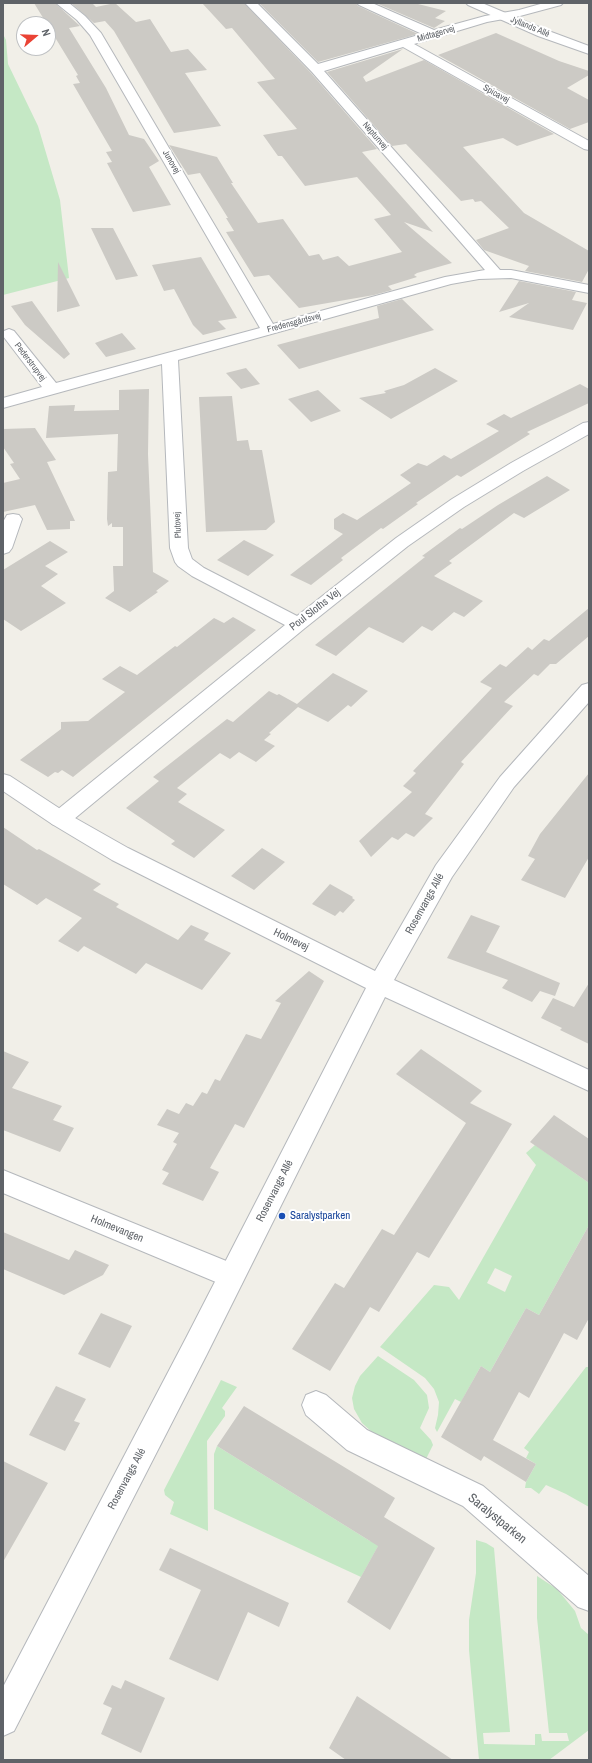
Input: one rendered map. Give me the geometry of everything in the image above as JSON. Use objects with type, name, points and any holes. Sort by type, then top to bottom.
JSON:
[{"type":"street","name":"Junovej","points":[[62,3],[81,18],[95,33],[270,330]]},
{"type":"street","name":"Neptunvej","points":[[251,3],[316,69],[496,274]]},
{"type":"street","points":[[363,3],[434,35]]},
{"type":"street","name":"Jyllands Allé","points":[[472,3],[589,50]]},
{"type":"street","name":"Midtagervej","points":[[316,69],[485,19],[557,3]]},
{"type":"street","name":"Spicavej","points":[[404,43],[589,146]]},
{"type":"street","name":"Fredensgårdsvej","points":[[3,403],[450,280],[479,275],[511,274],[589,288]]},
{"type":"street","name":"Pederstrupvej","points":[[9,334],[52,389]]},
{"type":"street","name":"Plutovej","points":[[170,357],[179,548],[184,562],[198,572],[298,624]]},
{"type":"street","name":"Poul Sloths Vej","points":[[60,819],[298,624],[402,542],[458,503],[516,466],[589,427]]},
{"type":"street","points":[[3,548],[13,519]]},
{"type":"street","name":"Rosenvangs Allé","points":[[3,1720],[232,1276],[380,984],[444,871],[507,782],[589,690]]},
{"type":"street","name":"Holmevej","points":[[3,781],[60,819],[120,854],[380,984],[589,1081]]},
{"type":"street","name":"Holmevangen","points":[[3,1181],[43,1199],[232,1276]]},
{"type":"street","name":"Saralystparken","points":[[316,1405],[357,1440],[473,1496],[589,1596]]},
{"type":"green space","points":[[3,34],[6,40],[8,64],[38,126],[60,200],[69,278],[3,295]]},
{"type":"green space","points":[[535,1145],[589,1183],[589,1225],[539,1315],[526,1308],[490,1372],[481,1366],[461,1402],[455,1399],[437,1432],[435,1428],[439,1402],[434,1389],[425,1378],[380,1347],[434,1285],[449,1287],[459,1300],[536,1165],[526,1153]],"holes":[[[495,1268],[512,1276],[505,1292],[487,1283]]]},
{"type":"green space","points":[[378,1356],[414,1380],[427,1395],[429,1408],[420,1428],[431,1440],[433,1445],[425,1461],[373,1433],[362,1423],[354,1409],[352,1398],[355,1386],[360,1376]]},
{"type":"green space","points":[[586,1367],[589,1367],[589,1507],[546,1485],[539,1494],[531,1488],[525,1488],[526,1482],[536,1464],[526,1458],[529,1452],[524,1448]]},
{"type":"green space","points":[[221,1380],[237,1387],[222,1408],[225,1411],[225,1416],[207,1441],[208,1531],[170,1514],[174,1502],[165,1495],[164,1490]]},
{"type":"green space","points":[[217,1446],[370,1541],[381,1541],[361,1577],[214,1509],[214,1454]]},
{"type":"green space","points":[[476,1540],[486,1543],[494,1548],[510,1732],[483,1733],[484,1744],[535,1745],[535,1734],[541,1734],[542,1741],[569,1741],[567,1733],[549,1733],[537,1618],[537,1576],[557,1589],[575,1611],[581,1628],[589,1635],[589,1730],[549,1760],[479,1760],[469,1650],[469,1620],[476,1573]]},
{"type":"building","points":[[34,3],[55,3],[80,26],[69,28],[106,88],[129,135],[144,139],[159,161],[149,167],[171,205],[133,212],[107,163],[112,162],[106,152],[112,151],[73,84],[80,83],[76,76],[78,75],[56,39],[56,16],[42,16]]},
{"type":"building","points":[[71,3],[92,3],[96,7],[115,3],[136,22],[150,19],[171,52],[188,49],[207,70],[185,73],[221,126],[174,133],[114,31],[105,21],[94,23]]},
{"type":"building","points":[[202,3],[244,3],[311,73],[377,149],[362,152],[433,232],[404,222],[452,263],[417,273],[414,275],[417,277],[388,286],[392,290],[374,295],[299,308],[269,275],[254,277],[226,232],[234,231],[226,218],[228,218],[200,173],[188,175],[169,145],[217,157],[233,183],[231,183],[258,223],[283,219],[309,256],[319,254],[323,260],[338,256],[349,266],[402,252],[374,219],[391,215],[357,177],[305,186],[282,156],[278,156],[263,135],[297,129],[257,82],[275,79],[232,28],[226,29]]},
{"type":"building","points":[[259,3],[356,3],[358,6],[418,34],[318,62]]},
{"type":"building","points":[[376,3],[414,3],[446,11],[435,18],[445,21],[434,28]]},
{"type":"building","points":[[496,33],[559,61],[589,71],[589,75],[567,88],[589,100],[589,122],[570,129],[438,55]]},
{"type":"building","points":[[403,49],[363,77],[366,82],[424,60],[554,134],[517,146],[503,138],[463,147],[524,213],[589,251],[589,269],[582,282],[525,271],[529,266],[484,250],[476,240],[509,228],[481,201],[475,202],[473,199],[461,201],[406,144],[392,146],[327,72]]},
{"type":"building","points":[[91,228],[113,228],[138,276],[116,280]]},
{"type":"building","points":[[201,257],[237,318],[218,321],[226,329],[203,335],[193,325],[174,289],[164,291],[152,265]]},
{"type":"building","points":[[58,262],[80,306],[57,312]]},
{"type":"building","points":[[519,281],[576,292],[572,300],[587,303],[573,330],[509,317],[529,303],[499,312]]},
{"type":"building","points":[[402,299],[434,330],[299,369],[277,345],[379,318],[377,306]]},
{"type":"building","points":[[32,301],[70,354],[64,359],[25,325],[11,306]]},
{"type":"building","points":[[122,333],[136,349],[106,357],[95,343]]},
{"type":"building","points":[[246,368],[260,384],[241,389],[226,373]]},
{"type":"building","points":[[435,368],[458,381],[391,419],[359,398],[386,393],[384,391],[404,385]]},
{"type":"building","points":[[580,384],[589,389],[589,403],[527,432],[530,434],[461,477],[457,475],[341,558],[343,560],[311,585],[290,575],[343,534],[334,529],[334,519],[343,513],[357,520],[411,483],[400,475],[418,463],[427,466],[444,455],[451,459],[499,431],[486,424],[504,414],[511,418]]},
{"type":"building","points":[[149,389],[148,454],[153,572],[169,581],[156,591],[158,592],[130,612],[105,598],[114,591],[113,566],[123,566],[123,527],[112,527],[112,523],[108,526],[107,519],[108,472],[117,471],[118,434],[46,438],[49,406],[75,405],[74,411],[119,410],[119,390]]},
{"type":"building","points":[[318,390],[341,411],[311,422],[288,399]]},
{"type":"building","points":[[232,396],[237,441],[248,440],[250,450],[262,450],[275,522],[266,530],[206,532],[199,397]]},
{"type":"building","points":[[35,428],[56,460],[47,462],[75,521],[70,521],[70,529],[47,530],[35,505],[3,512],[3,483],[20,479],[10,464],[14,463],[3,447],[3,429]]},
{"type":"building","points":[[547,476],[570,490],[524,518],[514,513],[449,561],[452,563],[434,576],[483,601],[464,617],[454,612],[432,631],[422,626],[403,643],[369,627],[336,656],[315,645],[425,557],[422,556],[460,528],[462,529],[498,505]]},
{"type":"building","points":[[244,540],[274,555],[248,576],[217,560]]},
{"type":"building","points":[[50,541],[68,552],[45,566],[58,574],[41,586],[66,603],[21,631],[3,619],[3,570]]},
{"type":"building","points":[[589,608],[589,636],[556,664],[550,664],[538,676],[534,674],[504,702],[513,706],[461,762],[464,764],[425,814],[433,818],[414,837],[406,833],[398,840],[392,837],[371,857],[359,841],[412,792],[403,786],[416,773],[413,771],[492,688],[480,682],[500,664],[506,667],[528,647],[532,650],[544,639],[549,641]]},
{"type":"building","points":[[233,617],[256,630],[73,777],[62,770],[58,773],[55,772],[48,777],[20,760],[61,729],[61,722],[88,721],[125,692],[102,679],[120,666],[137,675],[175,646],[177,647],[214,618],[224,623]]},
{"type":"building","points":[[333,673],[368,691],[351,707],[348,705],[328,722],[298,707],[269,733],[271,734],[264,740],[275,746],[256,762],[239,752],[230,759],[220,753],[177,788],[187,794],[178,802],[225,830],[194,858],[171,844],[175,841],[126,808],[159,781],[153,777],[227,719],[233,722],[269,691],[277,695],[279,694],[297,704]]},
{"type":"building","points":[[589,773],[589,857],[565,898],[521,880],[535,859],[528,856],[540,834]]},
{"type":"building","points":[[3,827],[37,850],[39,849],[101,884],[93,890],[119,904],[116,907],[178,940],[191,925],[209,933],[204,940],[231,953],[202,990],[146,963],[136,974],[84,946],[78,952],[58,941],[82,918],[46,898],[37,905],[3,884]]},
{"type":"building","points":[[262,848],[285,862],[254,890],[231,876]]},
{"type":"building","points":[[330,884],[353,897],[352,898],[355,900],[343,913],[340,911],[335,916],[312,904]]},
{"type":"building","points":[[471,915],[500,926],[486,952],[560,983],[555,996],[540,991],[532,1002],[502,988],[508,980],[447,958]]},
{"type":"building","points":[[309,971],[324,981],[244,1128],[235,1124],[210,1168],[219,1172],[203,1201],[162,1184],[169,1173],[162,1170],[177,1144],[173,1142],[179,1133],[157,1125],[167,1109],[179,1114],[186,1103],[193,1106],[202,1092],[207,1094],[215,1079],[220,1081],[246,1034],[261,1039],[281,1003],[275,1001]]},
{"type":"building","points":[[589,983],[589,1044],[560,1030],[562,1028],[541,1018],[553,998],[574,1007]]},
{"type":"building","points":[[421,1049],[482,1091],[470,1103],[512,1124],[429,1258],[417,1252],[379,1312],[370,1307],[330,1371],[292,1349],[335,1283],[344,1288],[382,1229],[394,1235],[466,1123],[396,1074]]},
{"type":"building","points":[[3,1051],[29,1062],[12,1088],[62,1106],[53,1120],[74,1128],[60,1152],[3,1130]]},
{"type":"building","points":[[554,1115],[589,1139],[589,1183],[530,1142]]},
{"type":"building","points":[[589,1225],[589,1318],[577,1340],[564,1333],[529,1398],[519,1392],[493,1440],[536,1464],[526,1482],[484,1456],[481,1461],[441,1437],[481,1366],[490,1372],[526,1308],[539,1315]]},
{"type":"building","points":[[3,1232],[69,1260],[75,1250],[109,1265],[103,1275],[64,1295],[3,1269]]},
{"type":"building","points":[[101,1313],[132,1326],[110,1368],[78,1354]]},
{"type":"building","points":[[56,1386],[86,1399],[74,1421],[80,1423],[65,1451],[29,1435]]},
{"type":"building","points":[[244,1406],[395,1498],[384,1517],[435,1548],[390,1630],[347,1602],[378,1546],[217,1446]]},
{"type":"building","points":[[3,1461],[48,1483],[3,1562]]},
{"type":"building","points":[[170,1548],[289,1603],[279,1627],[248,1612],[218,1681],[169,1659],[201,1590],[159,1570]]},
{"type":"building","points":[[125,1680],[165,1698],[141,1753],[101,1734],[112,1708],[103,1704],[112,1685],[121,1689]]},
{"type":"building","points":[[357,1696],[453,1760],[346,1760],[329,1748]]},
{"type":"place","name":"Saralystparken","points":[[282,1216]]}]
